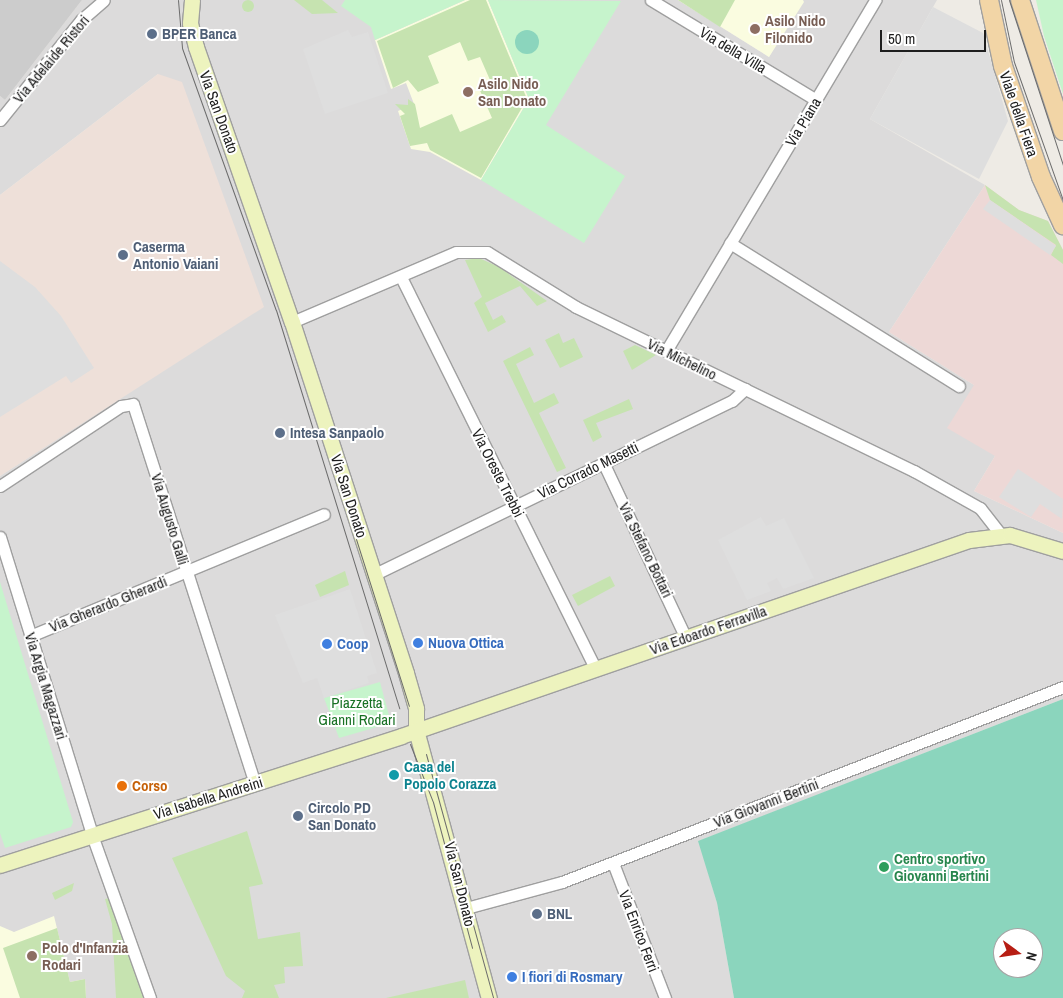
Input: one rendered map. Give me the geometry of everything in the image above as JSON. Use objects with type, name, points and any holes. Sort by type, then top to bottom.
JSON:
[{"type":"main road","name":"Via San Donato","points":[[192,0],[190,23],[196,47],[292,322],[375,574],[416,709],[416,730],[489,998]]},
{"type":"main road","name":"Viale della Fiera","points":[[989,0],[1003,66],[1041,177],[1063,224]]},
{"type":"main road","points":[[1020,0],[1063,131]]},
{"type":"main road","points":[[1000,534],[1063,551]]},
{"type":"main road","name":"Via Edoardo Ferravilla","points":[[416,730],[933,552],[1000,534]]},
{"type":"main road","name":"Via Isabella Andreini","points":[[0,865],[416,730]]},
{"type":"street","name":"Via Adelaide Ristori","points":[[2,114],[78,24],[104,0]]},
{"type":"street","name":"Via della Villa","points":[[651,0],[816,100]]},
{"type":"street","name":"Via Piana","points":[[666,351],[875,0]]},
{"type":"street","points":[[730,243],[959,386]]},
{"type":"street","name":"Via Michelino","points":[[292,322],[456,252],[480,250],[564,300],[745,389],[857,440],[965,499],[990,516],[1000,534]]},
{"type":"street","name":"Via Oreste Trebbi","points":[[401,277],[596,669]]},
{"type":"street","name":"Via Corrado Masetti","points":[[375,574],[732,401],[745,389]]},
{"type":"street","name":"Via Augusto Galli","points":[[0,486],[121,406],[132,404],[255,783]]},
{"type":"street","name":"Via Stefano Bottari","points":[[603,462],[686,638]]},
{"type":"street","name":"Via Gherardo Gherardi","points":[[30,636],[324,514]]},
{"type":"street","name":"Via Argia Magazzari","points":[[0,537],[4,562],[30,636],[92,835],[150,998]]},
{"type":"street","name":"Via Giovanni Bertini","points":[[466,908],[530,893],[613,863],[1063,687]]},
{"type":"street","name":"Via Enrico Ferri","points":[[613,863],[666,998]]},
{"type":"shaded area","points":[[0,0],[82,0],[5,100],[0,96]]},
{"type":"shaded area","points":[[82,0],[678,0],[769,57],[803,0],[937,0],[870,119],[985,185],[889,332],[974,385],[995,456],[974,491],[1063,533],[1063,699],[699,841],[717,903],[734,998],[0,998],[0,476],[114,402],[158,74],[0,195],[0,96],[5,100]]},
{"type":"shaded area","name":"Asilo Nido San Donato","points":[[465,0],[488,0],[529,99],[481,180],[430,152],[411,149],[398,111],[414,104],[406,83],[391,89],[375,40]]},
{"type":"shaded area","name":"Asilo Nido Filonido","points":[[678,0],[803,0],[804,2],[769,57]]},
{"type":"shaded area","points":[[933,7],[983,33],[1008,121],[979,179],[870,119]]},
{"type":"shaded area","points":[[348,30],[352,37],[368,32],[388,93],[325,114],[303,49]]},
{"type":"shaded area","name":"Caserma Antonio Vaiani","points":[[158,74],[182,82],[264,307],[0,476],[0,195]]},
{"type":"shaded area","points":[[985,185],[1019,210],[1048,221],[1063,250],[1063,533],[974,491],[995,456],[947,428],[974,385],[889,332]]},
{"type":"shaded area","points":[[990,200],[1056,246],[1050,255],[983,209]]},
{"type":"shaded area","points":[[0,261],[35,287],[61,316],[94,368],[71,383],[66,376],[0,417]]},
{"type":"shaded area","points":[[1018,469],[1063,499],[1062,519],[1040,504],[1031,517],[999,497]]},
{"type":"shaded area","points":[[761,517],[766,526],[784,518],[814,578],[783,589],[777,578],[767,583],[771,591],[747,600],[718,540]]},
{"type":"shaded area","name":"Coop","points":[[350,589],[377,673],[367,676],[369,683],[324,698],[317,678],[303,683],[275,615]]},
{"type":"shaded area","name":"Polo d'Infanzia Rodari","points":[[54,916],[70,982],[85,979],[86,998],[0,998],[0,926],[14,932]]},
{"type":"green space","points":[[248,0],[254,6],[248,12],[242,6]]},
{"type":"green space","points":[[294,0],[322,0],[338,13],[312,14]]},
{"type":"green space","points":[[345,0],[465,0],[375,40],[371,27],[341,6]]},
{"type":"green space","name":"Asilo Nido San Donato","points":[[470,0],[486,0],[527,99],[481,178],[430,150],[427,143],[410,146],[400,116],[405,114],[395,104],[408,105],[408,99],[415,104],[420,128],[452,114],[460,132],[492,118],[478,86],[490,80],[480,57],[468,61],[460,42],[428,56],[439,83],[418,92],[408,80],[393,88],[377,41]]},
{"type":"green space","points":[[488,0],[621,1],[546,125],[625,176],[584,243],[481,180],[529,99]]},
{"type":"green space","points":[[678,0],[735,0],[720,27]]},
{"type":"green space","points":[[1036,0],[1063,0],[1063,94],[1044,36]]},
{"type":"green space","points":[[527,30],[532,31],[538,37],[538,47],[532,53],[527,54],[522,53],[516,47],[515,42],[516,37],[522,31]]},
{"type":"green space","points":[[985,185],[1019,210],[1048,221],[1063,250],[1063,264],[1051,255],[1056,245],[990,200]]},
{"type":"green space","points":[[479,258],[499,267],[547,301],[537,306],[520,286],[485,303],[493,320],[502,315],[506,322],[488,332],[474,303],[482,297],[465,260]]},
{"type":"green space","points":[[559,333],[563,343],[574,338],[583,357],[560,368],[545,340]]},
{"type":"green space","points":[[635,345],[656,355],[632,370],[623,351]]},
{"type":"green space","points":[[530,347],[534,355],[516,364],[534,403],[554,393],[559,403],[539,413],[566,468],[557,472],[503,361]]},
{"type":"green space","points":[[629,399],[633,409],[596,423],[602,437],[593,442],[583,420]]},
{"type":"green space","points":[[345,571],[349,585],[320,597],[315,585]]},
{"type":"green space","points":[[610,576],[615,586],[578,606],[572,595]]},
{"type":"green space","points":[[0,582],[73,822],[71,827],[5,848],[0,833]]},
{"type":"green space","name":"Piazzetta Gianni Rodari","points":[[380,682],[391,723],[339,738],[324,698]]},
{"type":"green space","name":"Centro sportivo Giovanni Bertini","points":[[1063,699],[1063,998],[734,998],[717,903],[698,841]]},
{"type":"green space","points":[[247,831],[263,884],[249,887],[258,939],[300,932],[303,966],[284,967],[285,983],[274,985],[279,998],[242,998],[245,991],[226,976],[172,858]]},
{"type":"green space","points":[[74,883],[72,891],[55,900],[52,893]]},
{"type":"green space","points":[[110,898],[144,998],[116,998],[112,924],[105,899]]},
{"type":"green space","name":"Polo d'Infanzia Rodari","points":[[57,928],[70,982],[85,979],[86,998],[20,998],[3,948]]},
{"type":"green space","points":[[465,980],[469,998],[386,998]]},
{"type":"tram line","points":[[178,0],[182,48],[276,310],[399,708]]},
{"type":"tram line","points":[[1001,0],[1014,62],[1063,200]]},
{"type":"tram line","points":[[1009,0],[1063,165]]},
{"type":"tram line","points":[[356,539],[409,706]]},
{"type":"tram line","points":[[410,744],[433,802],[472,948]]},
{"type":"tram line","points":[[426,754],[493,998]]},
{"type":"place","name":"Asilo Nido Filonido","points":[[755,29]]},
{"type":"place","name":"BPER Banca","points":[[152,34]]},
{"type":"place","name":"Asilo Nido San Donato","points":[[468,92]]},
{"type":"place","name":"Caserma Antonio Vaiani","points":[[123,255]]},
{"type":"place","name":"Intesa Sanpaolo","points":[[280,433]]},
{"type":"place","name":"Nuova Ottica","points":[[418,643]]},
{"type":"place","name":"Coop","points":[[327,644]]},
{"type":"place","name":"Casa del Popolo Corazza","points":[[394,775]]},
{"type":"place","name":"Corso","points":[[122,786]]},
{"type":"place","name":"Circolo PD San Donato","points":[[298,816]]},
{"type":"place","name":"Centro sportivo Giovanni Bertini","points":[[884,867]]},
{"type":"place","name":"BNL","points":[[537,914]]},
{"type":"place","name":"Polo d'Infanzia Rodari","points":[[32,956]]},
{"type":"place","name":"I fiori di Rosmary","points":[[512,977]]}]
